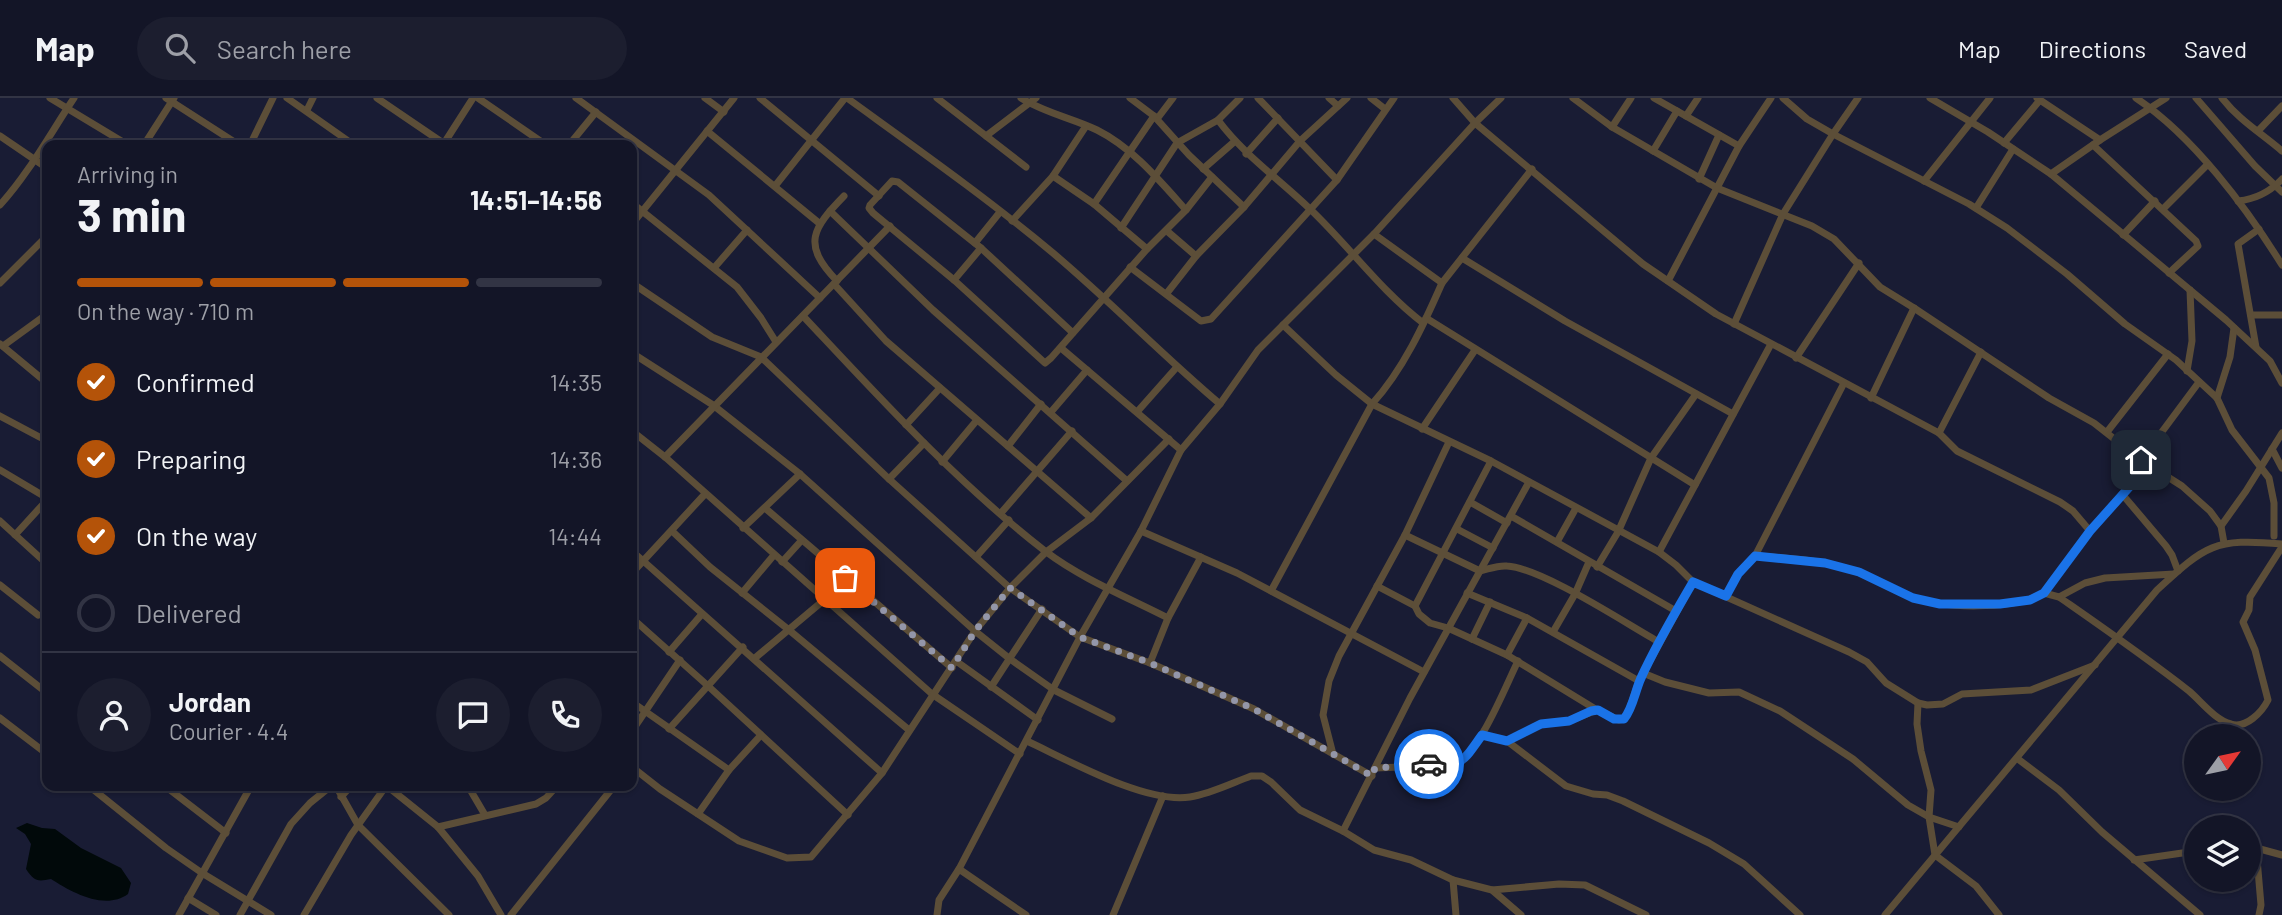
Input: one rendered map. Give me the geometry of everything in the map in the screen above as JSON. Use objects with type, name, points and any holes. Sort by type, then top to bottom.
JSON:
[{"type":"street","points":[[50,98],[120,140]]},
{"type":"street","points":[[47,140],[74,98]]},
{"type":"street","points":[[252,140],[273,98]]},
{"type":"street","points":[[287,98],[347,140]]},
{"type":"street","points":[[307,110],[313,98]]},
{"type":"street","points":[[377,98],[437,140]]},
{"type":"street","points":[[447,140],[476,98],[538,140]]},
{"type":"street","points":[[576,98],[635,140]]},
{"type":"street","points":[[705,98],[724,112]]},
{"type":"street","points":[[637,217],[734,98]]},
{"type":"street","points":[[760,98],[879,196]]},
{"type":"street","points":[[775,186],[846,98],[1053,253],[1176,368],[1220,404]]},
{"type":"street","points":[[937,98],[1026,167]]},
{"type":"street","points":[[1021,98],[1098,130],[1129,151],[1186,210]]},
{"type":"street","points":[[1130,98],[1143,101],[1177,143],[1244,207]]},
{"type":"street","points":[[1094,204],[1129,151],[1172,98]]},
{"type":"street","points":[[1121,228],[1177,143],[1218,120],[1240,98]]},
{"type":"street","points":[[1329,98],[1338,106]]},
{"type":"street","points":[[1167,293],[1196,256],[1244,207],[1300,141],[1347,98]]},
{"type":"street","points":[[1371,98],[1385,109]]},
{"type":"street","points":[[1130,267],[1201,321],[1211,319],[1337,180],[1394,98]]},
{"type":"street","points":[[1453,98],[1475,123],[1643,264],[1668,281],[1734,324],[1939,433],[1957,451],[2060,502],[2073,511],[2090,531]]},
{"type":"street","points":[[937,915],[939,900],[960,869],[1080,637],[1141,531],[1181,450],[1220,404],[1258,350],[1353,256],[1501,98]]},
{"type":"street","points":[[1573,98],[1612,127],[1717,188],[1812,226],[1833,239],[1880,287],[2106,432],[2141,460],[2182,486],[2198,499],[2221,526],[2224,543]]},
{"type":"street","points":[[1612,127],[1631,98]]},
{"type":"street","points":[[1654,98],[1740,146]]},
{"type":"street","points":[[1686,117],[1698,98]]},
{"type":"street","points":[[1668,281],[1740,146],[1771,98]]},
{"type":"street","points":[[1783,98],[1807,119],[1833,134],[1976,208],[2029,244],[2125,324],[2187,370],[2217,398],[2232,430],[2262,466],[2271,487],[2271,539]]},
{"type":"street","points":[[1734,324],[1783,214],[1858,98]]},
{"type":"street","points":[[1930,98],[2051,174],[2234,328],[2276,369],[2282,383]]},
{"type":"street","points":[[1924,181],[1990,98]]},
{"type":"street","points":[[2136,98],[2169,123],[2207,165],[2238,201],[2282,265]]},
{"type":"street","points":[[2051,174],[2166,98]]},
{"type":"street","points":[[2196,98],[2255,166],[2279,189]]},
{"type":"street","points":[[2222,98],[2241,120],[2282,151]]},
{"type":"street","points":[[147,140],[170,99],[232,140]]},
{"type":"street","points":[[1261,99],[1337,180]]},
{"type":"street","points":[[2004,143],[2039,99],[2096,142],[2198,244],[2169,273]]},
{"type":"street","points":[[986,136],[1033,101]]},
{"type":"street","points":[[2258,131],[2282,106]]},
{"type":"street","points":[[1653,152],[1677,111]]},
{"type":"street","points":[[573,140],[596,112]]},
{"type":"street","points":[[1246,154],[1278,118]]},
{"type":"street","points":[[1218,120],[1234,142],[1310,209],[1397,301],[1425,321],[1695,485]]},
{"type":"street","points":[[1012,221],[1053,176],[1086,126]]},
{"type":"street","points":[[708,131],[819,223]]},
{"type":"street","points":[[1699,178],[1719,135]]},
{"type":"street","points":[[0,136],[42,164]]},
{"type":"street","points":[[637,141],[676,169],[820,298]]},
{"type":"street","points":[[1203,169],[1234,142]]},
{"type":"street","points":[[0,205],[42,148]]},
{"type":"street","points":[[1976,208],[2013,149]]},
{"type":"street","points":[[2163,209],[2207,165]]},
{"type":"street","points":[[1270,591],[1372,404],[1384,391],[1425,321],[1442,283],[1532,169]]},
{"type":"street","points":[[1053,176],[1094,204],[1147,249]]},
{"type":"street","points":[[1073,333],[978,246],[898,182],[892,181],[869,208],[954,280],[1042,362],[1048,362],[1130,267],[1186,210],[1212,177]]},
{"type":"street","points":[[2279,189],[2282,179]]},
{"type":"street","points":[[2238,201],[2279,189]]},
{"type":"street","points":[[844,196],[819,223],[816,241],[820,262],[835,283],[886,341],[1091,518]]},
{"type":"street","points":[[2123,235],[2155,201]]},
{"type":"street","points":[[637,206],[737,287],[776,342]]},
{"type":"street","points":[[830,211],[933,310],[1127,481]]},
{"type":"street","points":[[954,280],[1000,212]]},
{"type":"street","points":[[665,457],[890,226]]},
{"type":"street","points":[[2256,348],[2238,244],[2259,229]]},
{"type":"street","points":[[714,268],[747,230]]},
{"type":"street","points":[[1167,231],[1196,256]]},
{"type":"street","points":[[1374,234],[1442,283]]},
{"type":"street","points":[[0,283],[42,241]]},
{"type":"street","points":[[1462,258],[1565,321],[1733,414]]},
{"type":"street","points":[[1796,358],[1858,263]]},
{"type":"street","points":[[637,286],[712,337],[761,357],[889,479],[1010,588],[1080,637],[1150,663],[1254,709],[1333,754],[1374,772],[1458,764],[1463,761],[1482,735],[1518,661]]},
{"type":"street","points":[[2187,370],[2192,341],[2190,290]]},
{"type":"street","points":[[1871,398],[1914,308]]},
{"type":"street","points":[[2251,315],[2282,315]]},
{"type":"street","points":[[803,316],[942,462],[1046,552],[1109,589],[1168,618]]},
{"type":"street","points":[[42,317],[1,345],[42,379]]},
{"type":"street","points":[[1283,325],[1336,375],[1372,404],[1491,461],[1659,552],[1693,582],[1849,652],[1867,662],[1886,683],[1918,703],[1943,704],[1962,694],[2031,691],[2095,665]]},
{"type":"street","points":[[2217,398],[2230,357],[2234,328]]},
{"type":"street","points":[[1659,552],[1771,344]]},
{"type":"street","points":[[1061,348],[1181,450]]},
{"type":"street","points":[[1422,429],[1475,350]]},
{"type":"street","points":[[1939,433],[1982,352]]},
{"type":"street","points":[[2106,432],[2168,354]]},
{"type":"street","points":[[637,356],[713,405],[800,474],[975,631],[1010,659],[1054,690],[1112,719]]},
{"type":"street","points":[[1137,412],[1176,368]]},
{"type":"street","points":[[1051,412],[1087,370]]},
{"type":"street","points":[[2141,460],[2199,382]]},
{"type":"street","points":[[1726,596],[1738,574],[1755,556],[1844,383]]},
{"type":"street","points":[[906,425],[940,388]]},
{"type":"street","points":[[1597,567],[1618,532],[1651,458],[1696,394]]},
{"type":"street","points":[[1008,446],[1041,404]]},
{"type":"street","points":[[0,416],[42,438]]},
{"type":"street","points":[[942,462],[977,420]]},
{"type":"street","points":[[1001,513],[1035,470],[1072,431]]},
{"type":"street","points":[[2221,526],[2282,433]]},
{"type":"street","points":[[637,435],[932,694],[1020,754]]},
{"type":"street","points":[[637,771],[739,841],[787,858],[811,857],[882,773],[975,631],[1010,588],[1046,552],[1091,518],[1168,439]]},
{"type":"street","points":[[1333,754],[1323,715],[1325,697],[1339,656],[1405,535],[1449,442]]},
{"type":"street","points":[[889,479],[924,443]]},
{"type":"street","points":[[2272,449],[2282,468]]},
{"type":"street","points":[[1415,606],[1491,461]]},
{"type":"street","points":[[1755,556],[1825,563],[1859,572],[1913,598],[1940,604],[2000,604],[2030,600],[2044,593],[2090,531],[2149,465]]},
{"type":"street","points":[[0,471],[42,496]]},
{"type":"street","points":[[743,528],[800,474]]},
{"type":"street","points":[[1343,831],[1424,672],[1529,482]]},
{"type":"street","points":[[637,567],[705,494]]},
{"type":"street","points":[[2122,494],[2166,546],[2172,555],[2176,573]]},
{"type":"street","points":[[1470,502],[1557,542],[1676,611]]},
{"type":"street","points":[[15,535],[42,505]]},
{"type":"street","points":[[765,508],[845,578],[954,665],[1038,720]]},
{"type":"street","points":[[1557,542],[1576,508]]},
{"type":"street","points":[[976,557],[1009,520]]},
{"type":"street","points":[[0,522],[42,559]]},
{"type":"street","points":[[2271,539],[2282,523]]},
{"type":"street","points":[[1457,529],[1493,548]]},
{"type":"street","points":[[672,531],[700,559],[909,730]]},
{"type":"street","points":[[1141,531],[1270,591],[1424,672]]},
{"type":"street","points":[[1405,535],[1480,571],[1498,566],[1525,569],[1575,594],[1658,642]]},
{"type":"street","points":[[1885,915],[2018,759],[2117,638],[2157,590],[2199,554],[2224,543],[2271,539],[2282,545],[2250,597],[2249,610],[2243,622],[2255,650],[2268,700],[2263,709],[2244,724],[2232,725],[2224,721],[2188,691],[2117,638],[2059,597],[2044,593]]},
{"type":"street","points":[[782,562],[801,541]]},
{"type":"street","points":[[742,593],[774,555]]},
{"type":"street","points":[[637,556],[743,647],[882,773]]},
{"type":"street","points":[[1150,663],[1168,618],[1201,557]]},
{"type":"street","points":[[1553,632],[1575,594],[1589,562]]},
{"type":"street","points":[[2059,597],[2085,583],[2105,578],[2176,573]]},
{"type":"street","points":[[755,658],[824,600],[845,578]]},
{"type":"street","points":[[1377,586],[1415,606],[1424,619],[1507,655],[1614,719],[1624,719],[1629,713],[1639,681],[1658,642],[1693,582]]},
{"type":"street","points":[[0,585],[38,615]]},
{"type":"street","points":[[1467,593],[1527,618],[1639,681]]},
{"type":"street","points":[[1472,639],[1490,602]]},
{"type":"street","points":[[991,687],[1042,610]]},
{"type":"street","points":[[669,652],[702,614]]},
{"type":"street","points":[[1507,655],[1527,618]]},
{"type":"street","points":[[637,623],[848,815]]},
{"type":"street","points":[[669,729],[743,647]]},
{"type":"street","points":[[0,656],[42,689]]},
{"type":"street","points":[[637,723],[680,660]]},
{"type":"street","points":[[1643,673],[1665,682],[1709,693],[1739,692],[1780,711],[1853,759],[1908,805],[1929,817],[1959,827]]},
{"type":"street","points":[[1918,703],[1917,724],[1931,790],[1929,817],[1935,855],[1976,886],[1999,915]]},
{"type":"street","points":[[637,705],[729,770]]},
{"type":"street","points":[[1507,741],[1541,724],[1569,721],[1598,710]]},
{"type":"street","points":[[0,718],[42,750]]},
{"type":"street","points":[[698,814],[729,770],[761,735]]},
{"type":"street","points":[[1482,735],[1507,741],[1566,786],[1623,801],[1709,843],[1744,864],[1800,915]]},
{"type":"street","points":[[1027,741],[1118,783],[1163,796],[1189,797],[1251,776],[1262,776],[1300,810],[1374,850],[1411,860],[1453,880],[1492,890],[1559,884],[1585,885],[1646,915]]},
{"type":"street","points":[[2018,759],[2059,790],[2134,860],[2200,915]]},
{"type":"street","points":[[95,791],[166,848],[271,915]]},
{"type":"street","points":[[171,791],[226,833]]},
{"type":"street","points":[[180,915],[248,791]]},
{"type":"street","points":[[240,915],[292,824],[310,803],[326,791]]},
{"type":"street","points":[[337,791],[358,825],[449,915]]},
{"type":"street","points":[[341,796],[346,791]]},
{"type":"street","points":[[304,915],[358,825],[383,791]]},
{"type":"street","points":[[393,791],[438,827],[478,876],[501,915]]},
{"type":"street","points":[[471,791],[485,816]]},
{"type":"street","points":[[438,827],[536,804],[552,791]]},
{"type":"street","points":[[511,915],[610,791]]},
{"type":"street","points":[[1113,915],[1163,796]]},
{"type":"street","points":[[2261,849],[2282,855]]},
{"type":"street","points":[[2134,860],[2184,853]]},
{"type":"street","points":[[960,869],[1026,915]]},
{"type":"street","points":[[1453,880],[1455,915]]},
{"type":"street","points":[[1492,890],[1521,915]]},
{"type":"street","points":[[2259,892],[2259,915]]},
{"type":"street","points":[[188,898],[216,915]]},
{"type":"shaded area","points":[[27,823],[55,829],[81,848],[121,868],[131,883],[128,894],[119,899],[99,900],[78,894],[51,879],[34,878],[26,869],[31,844],[25,834],[16,828]]},
{"type":"way so far","points":[[845,578],[952,668],[975,631],[1010,588],[1080,637],[1150,663],[1254,709],[1372,776],[1375,768],[1429,764]]},
{"type":"route","points":[[1429,764],[1458,764],[1482,735],[1507,741],[1541,724],[1569,721],[1598,710],[1614,719],[1624,719],[1629,713],[1639,681],[1658,642],[1693,582],[1726,596],[1738,574],[1755,556],[1825,563],[1859,572],[1913,598],[1940,604],[2000,604],[2030,600],[2044,593],[2090,531],[2149,465],[2141,460]]}]
